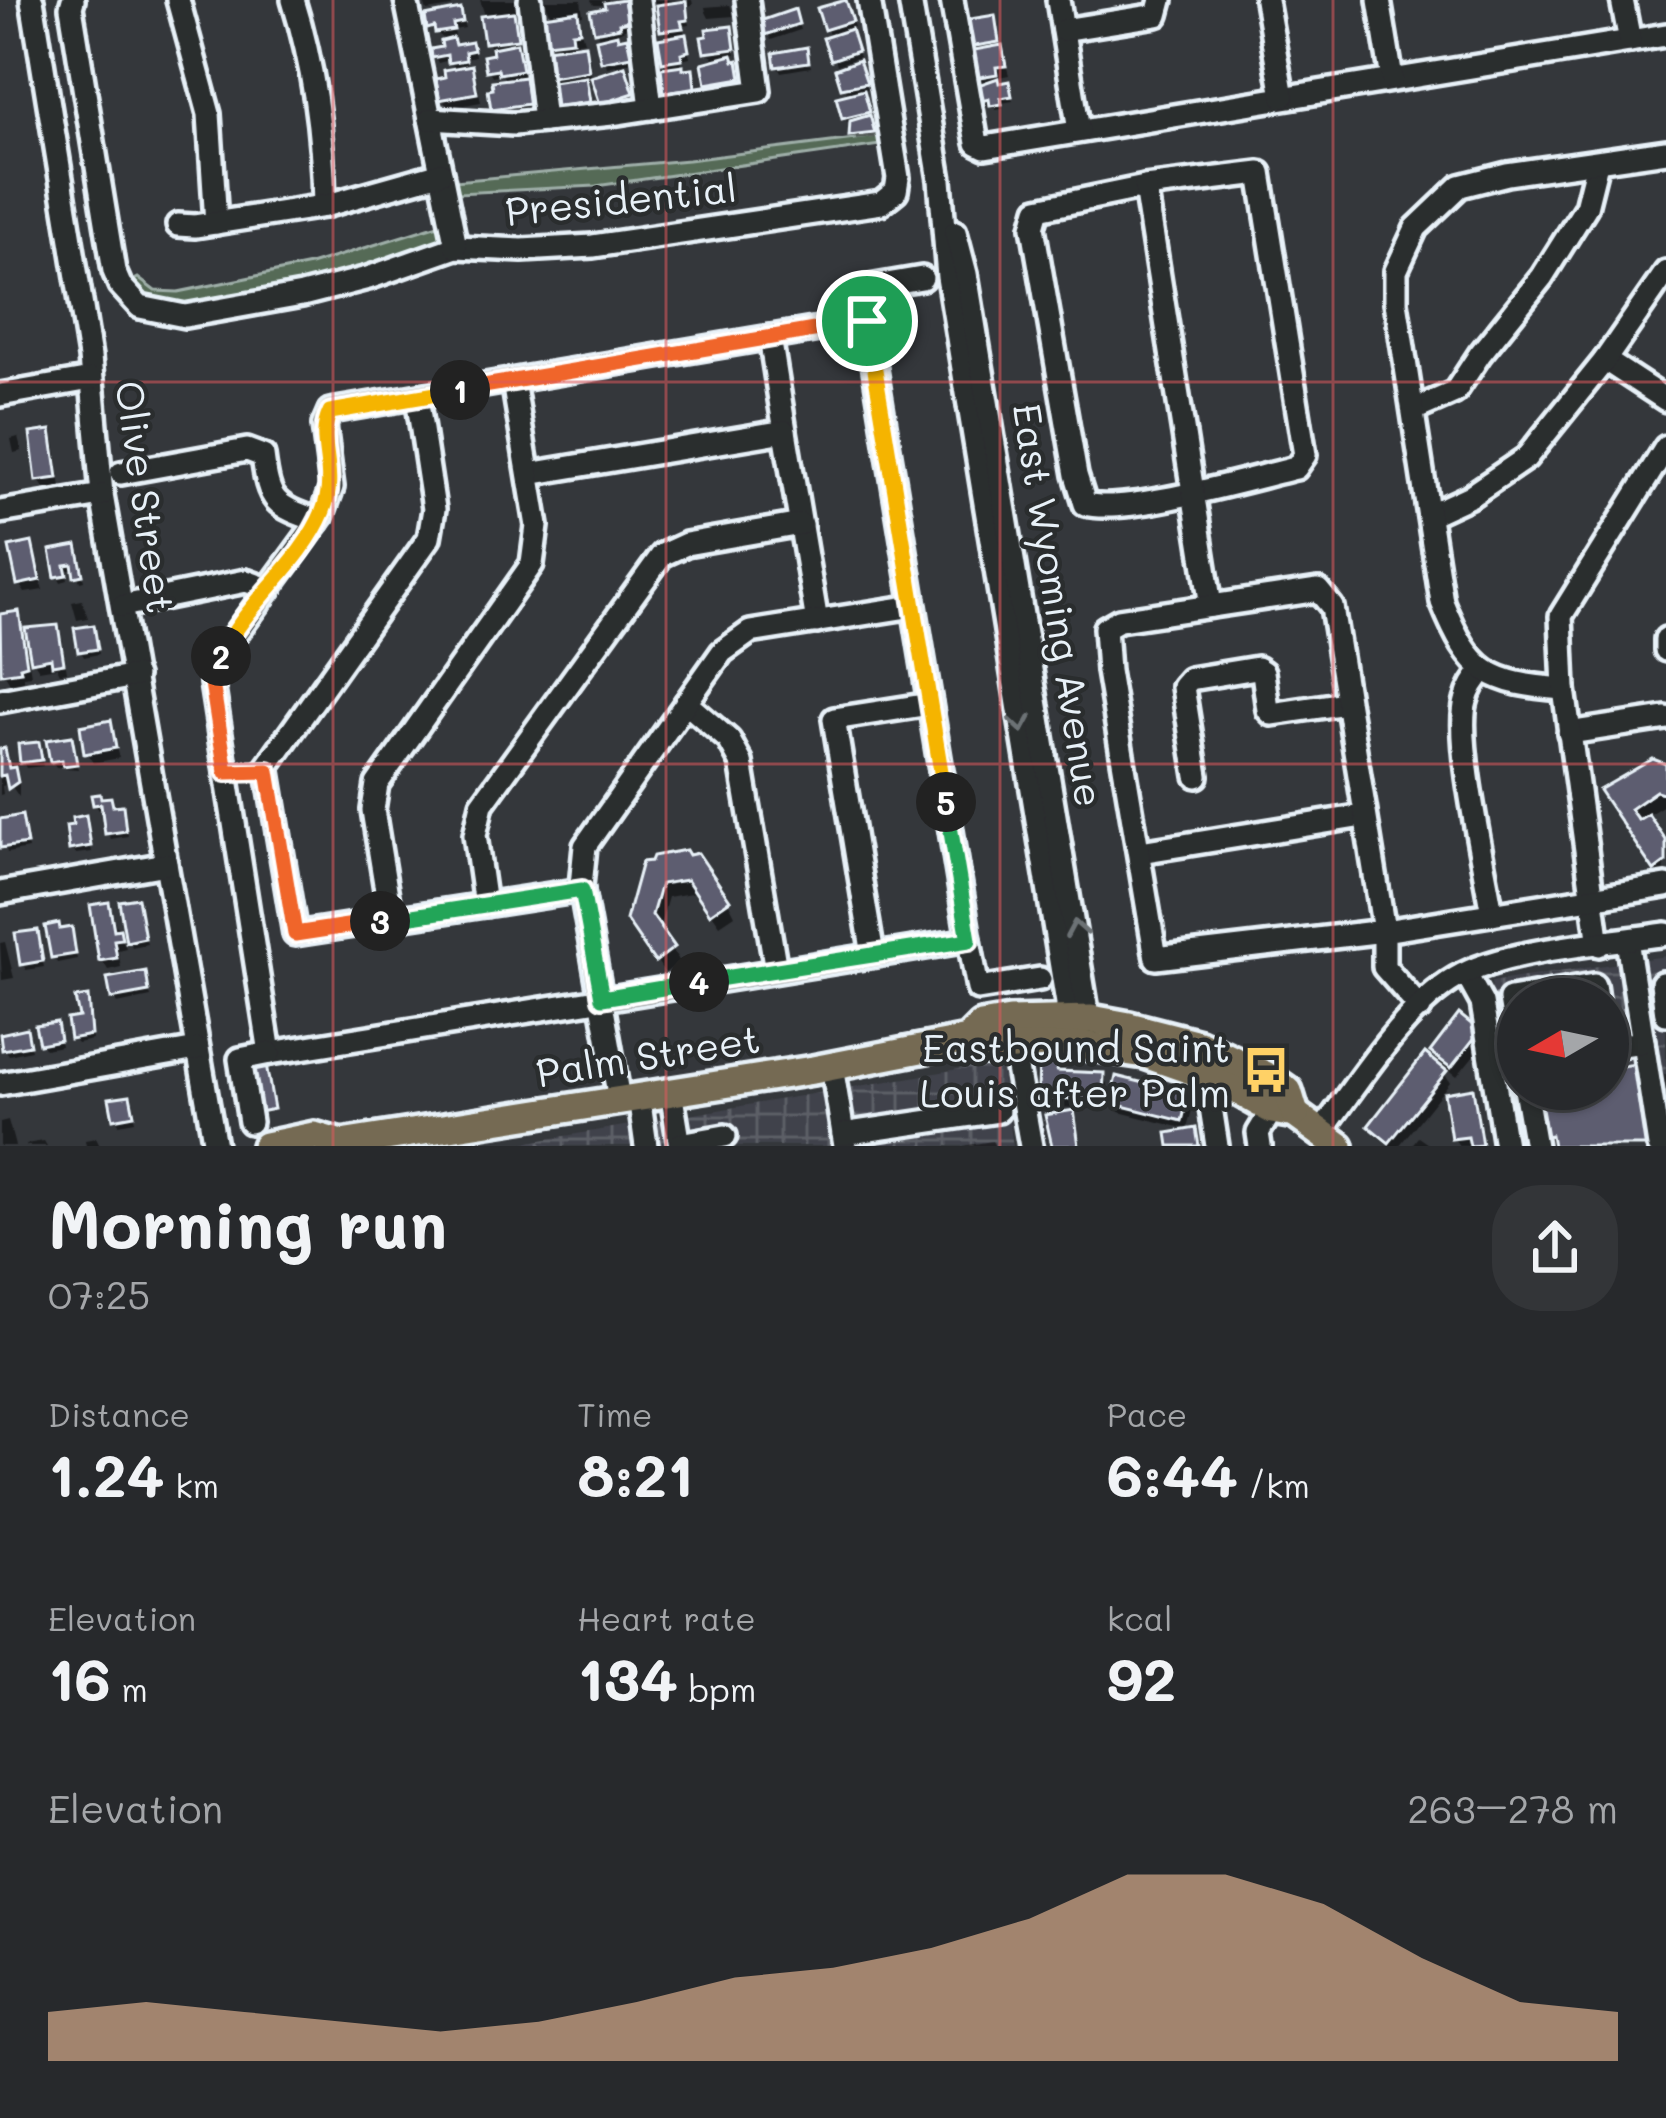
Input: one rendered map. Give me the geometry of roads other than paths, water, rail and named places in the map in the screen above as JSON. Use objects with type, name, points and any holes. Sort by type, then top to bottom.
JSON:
[{"type":"main road","name":"Palm Street","points":[[266,1146],[314,1136],[339,1145],[409,1140],[967,1040],[982,1026],[1078,1031]]},
{"type":"main road","name":"Palm Street","points":[[967,1040],[985,1049],[1078,1031]]},
{"type":"main road","points":[[1078,1031],[1219,1080],[1330,1139]]},
{"type":"main road","points":[[1078,1031],[1185,1040],[1239,1061],[1288,1090],[1284,1112]]},
{"type":"street","name":"Olive Street","points":[[32,0],[92,380],[102,494],[215,1146]]},
{"type":"street","name":"Presidential","points":[[73,0],[114,271],[140,307],[185,316],[302,295],[456,248],[593,246],[881,203],[896,191],[896,159],[868,0]]},
{"type":"street","points":[[178,0],[209,114],[216,223]]},
{"type":"street","points":[[293,0],[316,100],[324,206]]},
{"type":"street","points":[[406,0],[456,248]]},
{"type":"street","points":[[530,0],[544,121]]},
{"type":"street","points":[[638,0],[651,108]]},
{"type":"street","points":[[430,119],[514,124],[759,91],[746,0]]},
{"type":"street","name":"East Wyoming Avenue","points":[[910,0],[940,180],[966,274],[1078,1031]]},
{"type":"street","points":[[952,0],[977,143],[985,147],[1666,35]]},
{"type":"street","points":[[1058,0],[1079,131]]},
{"type":"street","points":[[1063,30],[1156,14],[1162,0]]},
{"type":"street","points":[[1266,0],[1282,97]]},
{"type":"street","points":[[1378,0],[1392,79]]},
{"type":"street","points":[[1622,0],[1630,41]]},
{"type":"street","points":[[1564,689],[1509,684],[1484,670],[1456,638],[1442,602],[1396,302],[1396,272],[1416,228],[1460,186],[1507,174],[1666,151]]},
{"type":"street","points":[[1414,410],[1455,392],[1542,277],[1586,207],[1597,163]]},
{"type":"street","points":[[178,225],[324,206],[441,173]]},
{"type":"street","points":[[1261,173],[1305,455],[1297,468],[1102,508],[1084,504],[1076,475],[1033,227],[1038,208],[1145,188],[1261,173]]},
{"type":"street","points":[[1145,188],[1211,606]]},
{"type":"street","points":[[1429,514],[1470,496],[1526,458],[1605,360],[1666,272]]},
{"type":"street","points":[[922,278],[862,288],[969,940],[978,989],[1040,979]]},
{"type":"street","points":[[270,1053],[212,683],[224,650],[318,521],[332,487],[323,425],[330,412],[867,321]]},
{"type":"street","points":[[770,337],[817,622]]},
{"type":"street","points":[[1605,360],[1666,400]]},
{"type":"street","points":[[0,394],[92,380]]},
{"type":"street","points":[[391,920],[373,809],[377,784],[532,564],[537,526],[513,381]]},
{"type":"street","points":[[417,397],[434,509],[429,538],[267,766],[295,934],[582,890]]},
{"type":"street","points":[[529,474],[785,431]]},
{"type":"street","points":[[1595,978],[1593,898],[1564,689],[1561,616],[1666,447]]},
{"type":"street","points":[[121,473],[247,450],[262,456],[268,493],[280,507],[318,521]]},
{"type":"street","points":[[0,512],[102,494]]},
{"type":"street","points":[[485,905],[475,835],[482,804],[662,555],[686,544],[801,524]]},
{"type":"street","points":[[122,606],[246,581],[268,589]]},
{"type":"street","points":[[1420,1008],[1384,967],[1384,931],[1332,607],[1318,590],[1119,620],[1105,628],[1108,671],[1156,958],[1384,931],[1666,886]]},
{"type":"street","points":[[646,1146],[602,998],[582,890],[585,846],[722,652],[750,632],[914,606]]},
{"type":"street","points":[[1666,639],[1666,650]]},
{"type":"street","points":[[1197,776],[1183,687],[1190,679],[1257,668],[1263,672],[1272,714],[1346,703]]},
{"type":"street","points":[[1484,670],[1474,680],[1464,705],[1466,749],[1492,914]]},
{"type":"street","points":[[0,701],[135,676]]},
{"type":"street","points":[[686,703],[729,740],[741,762],[776,970]]},
{"type":"street","points":[[873,955],[834,719],[930,704]]},
{"type":"street","points":[[1569,733],[1666,718]]},
{"type":"street","points":[[226,772],[268,771]]},
{"type":"street","points":[[1140,852],[1363,816]]},
{"type":"street","points":[[0,893],[166,864]]},
{"type":"street","points":[[1330,1139],[1381,1052],[1420,1008],[1466,974],[1510,959],[1666,934]]},
{"type":"street","points":[[250,1122],[240,1059],[969,940]]},
{"type":"street","points":[[1627,940],[1660,1146]]},
{"type":"street","points":[[1510,959],[1513,978]]},
{"type":"street","points":[[1466,974],[1482,1003],[1505,1146]]},
{"type":"street","points":[[1666,982],[1662,983],[1666,1014]]},
{"type":"street","points":[[1629,1044],[1643,1042]]},
{"type":"street","points":[[1013,1046],[1030,1146]]},
{"type":"street","points":[[0,1084],[197,1049]]},
{"type":"street","points":[[832,1066],[844,1140],[998,1111]]},
{"type":"street","points":[[1216,1146],[1210,1107],[1219,1080]]},
{"type":"street","points":[[671,1090],[680,1145],[725,1136]]},
{"type":"street","points":[[1529,1110],[1535,1146]]},
{"type":"street","points":[[1261,1146],[1258,1133],[1284,1112]]},
{"type":"place","name":"Eastbound Saint Louis after Palm","points":[[1266,1070]]}]
